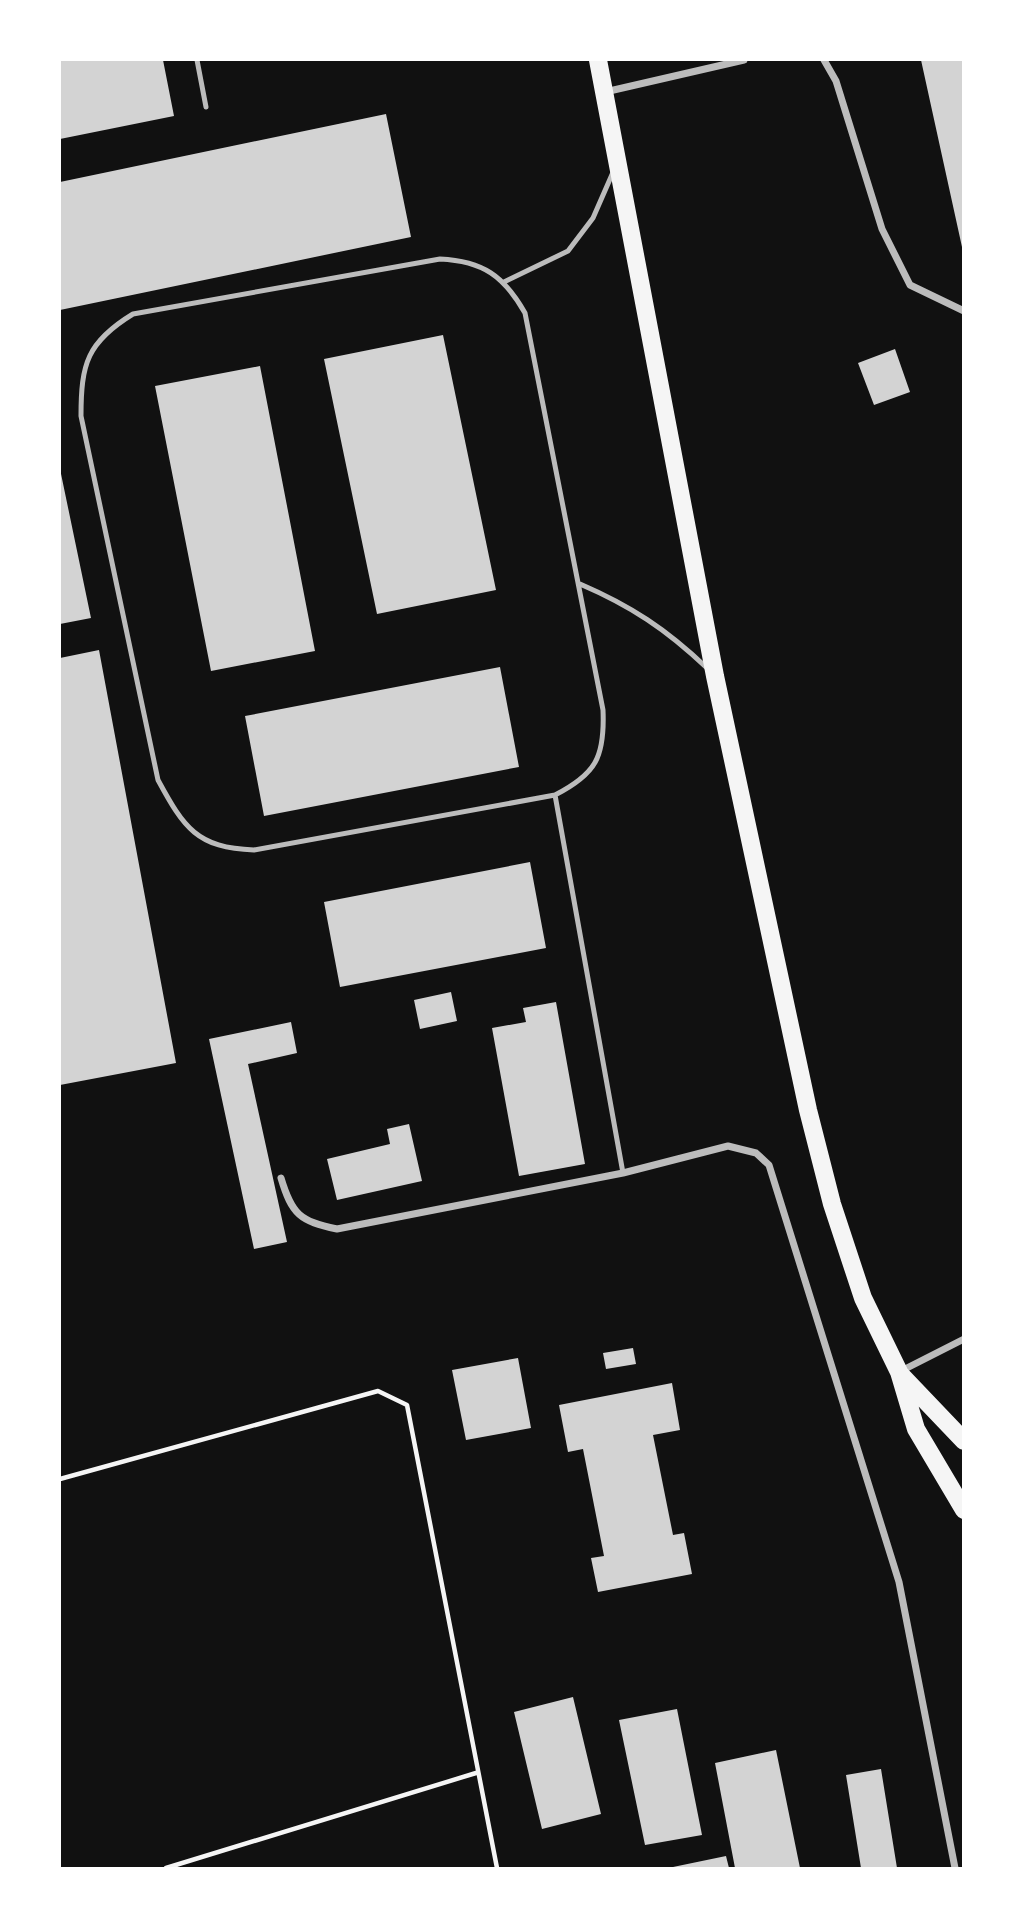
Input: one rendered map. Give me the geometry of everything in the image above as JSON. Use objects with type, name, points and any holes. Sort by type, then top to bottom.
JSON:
[{"type":"main road","points":[[598,60],[715,676],[808,1110],[832,1204],[863,1298],[898,1372],[916,1429],[964,1510]]},
{"type":"main road","points":[[898,1372],[964,1441]]},
{"type":"street","points":[[604,92],[744,60]]},
{"type":"street","points":[[824,60],[836,81],[882,229],[910,285],[964,311]]},
{"type":"street","points":[[281,1178],[288,1202],[306,1222],[337,1230],[623,1172],[728,1146],[756,1153],[769,1165],[899,1582],[955,1868]]},
{"type":"street","points":[[898,1372],[964,1339]]},
{"type":"lane","points":[[197,60],[206,107]]},
{"type":"lane","points":[[503,282],[568,251],[593,218],[617,163]]},
{"type":"lane","points":[[440,259],[467,260],[503,282],[525,313],[580,584],[603,710],[604,739],[596,764],[579,783],[555,795],[254,850],[225,849],[198,837],[176,812],[158,780],[81,416],[81,380],[91,350],[107,330],[133,314],[440,259]]},
{"type":"lane","points":[[580,584],[628,605],[682,645],[715,676]]},
{"type":"lane","points":[[555,795],[623,1172]]},
{"type":"path","points":[[60,1479],[378,1391],[407,1405],[476,1773],[497,1868]]},
{"type":"path","points":[[166,1868],[476,1773]]},
{"type":"building","points":[[60,60],[163,60],[174,116],[60,139]]},
{"type":"building","points":[[921,60],[964,60],[962,247]]},
{"type":"building","points":[[386,114],[411,237],[60,310],[60,182]]},
{"type":"building","points":[[443,335],[496,590],[377,614],[324,359]]},
{"type":"building","points":[[895,349],[910,392],[874,405],[858,363]]},
{"type":"building","points":[[260,366],[315,651],[211,671],[155,386]]},
{"type":"building","points":[[60,469],[91,618],[60,624]]},
{"type":"building","points":[[99,650],[176,1063],[60,1085],[60,658]]},
{"type":"building","points":[[500,667],[519,767],[264,816],[245,716]]},
{"type":"building","points":[[530,862],[546,948],[340,987],[324,902]]},
{"type":"building","points":[[451,992],[457,1021],[420,1029],[414,1000]]},
{"type":"building","points":[[556,1002],[585,1164],[519,1176],[492,1028],[526,1022],[523,1008]]},
{"type":"building","points":[[291,1022],[297,1053],[248,1064],[287,1242],[254,1249],[209,1039]]},
{"type":"building","points":[[409,1124],[422,1181],[337,1200],[327,1159],[390,1144],[387,1129]]},
{"type":"building","points":[[633,1348],[636,1364],[606,1369],[603,1353]]},
{"type":"building","points":[[518,1358],[531,1428],[466,1440],[452,1370]]},
{"type":"building","points":[[672,1383],[680,1430],[653,1435],[673,1535],[684,1533],[692,1574],[598,1592],[591,1558],[604,1556],[583,1449],[568,1452],[559,1405]]},
{"type":"building","points":[[573,1697],[601,1814],[542,1829],[514,1712]]},
{"type":"building","points":[[677,1709],[702,1835],[645,1845],[619,1720]]},
{"type":"building","points":[[776,1750],[800,1868],[735,1868],[715,1763]]},
{"type":"building","points":[[881,1769],[897,1868],[861,1868],[846,1775]]},
{"type":"building","points":[[726,1856],[729,1868],[673,1868],[673,1867]]}]
